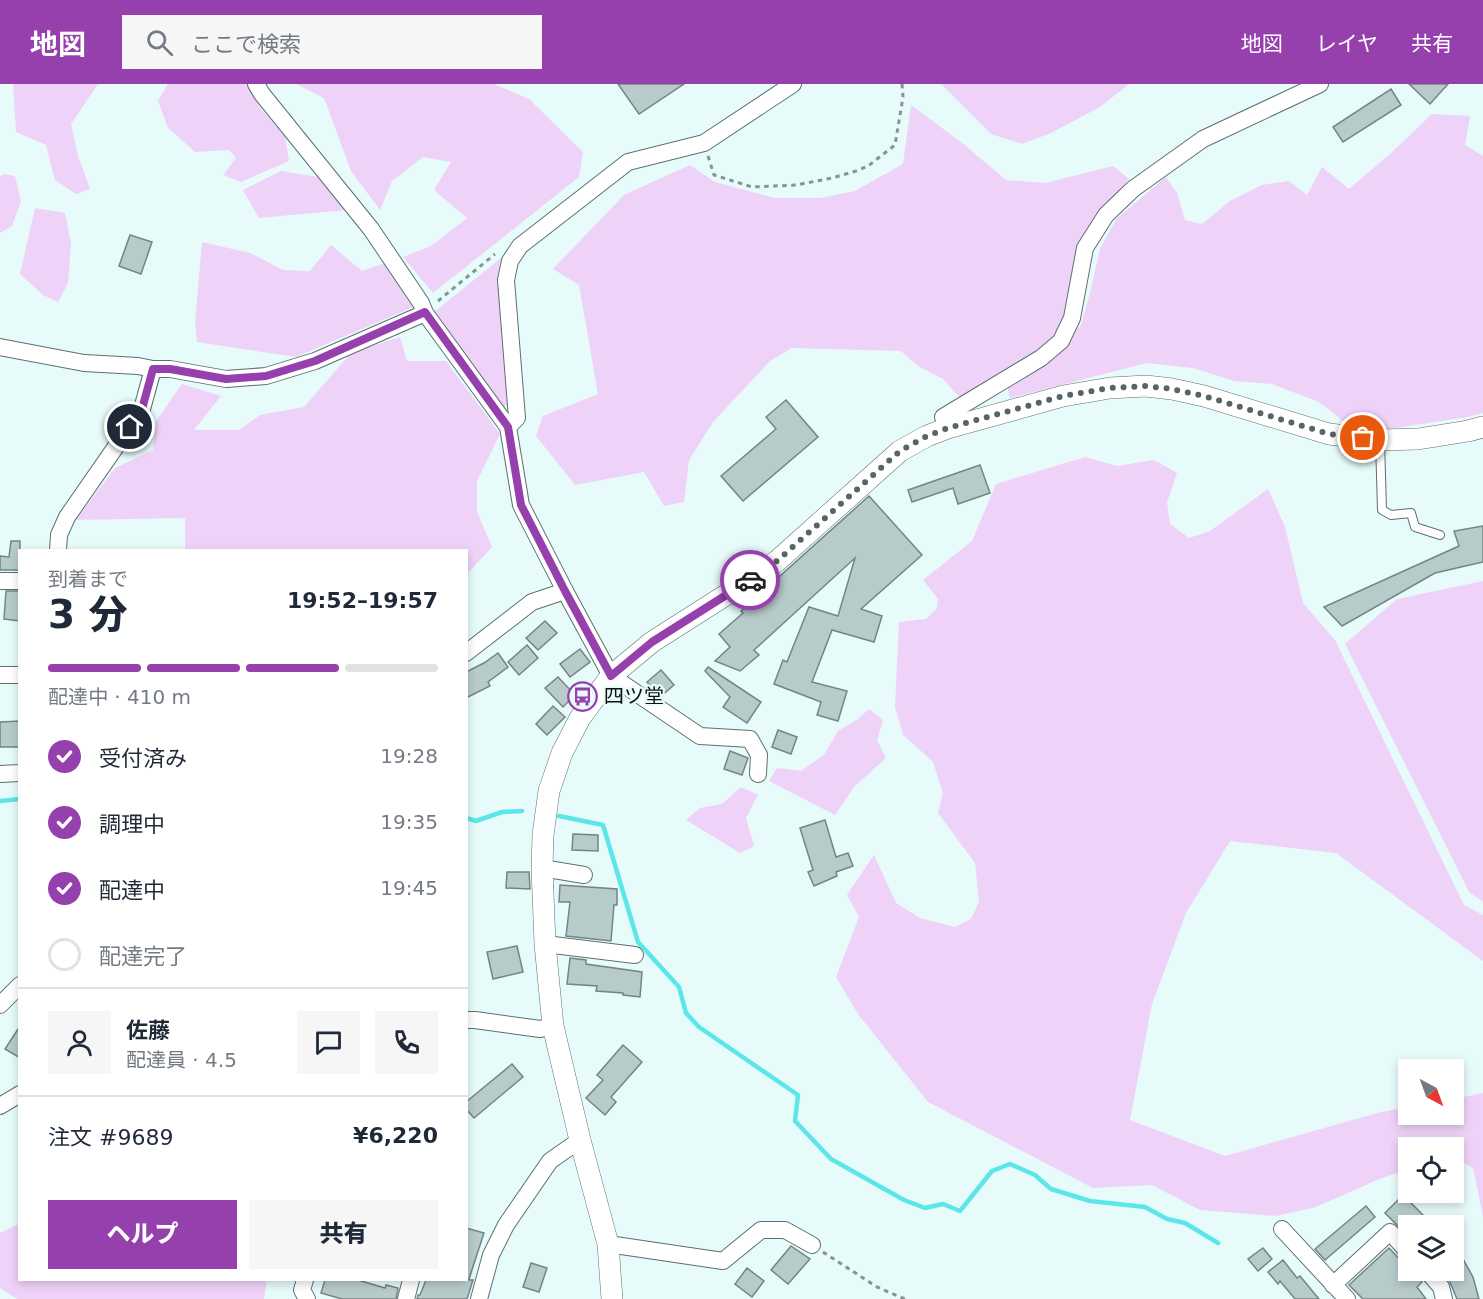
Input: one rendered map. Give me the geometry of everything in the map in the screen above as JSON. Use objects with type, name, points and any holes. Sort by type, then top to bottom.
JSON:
[{"type":"street","points":[[256,84],[371,229],[425,312],[508,427],[521,505],[611,676],[700,736],[750,739],[759,755],[758,774]]},
{"type":"street","points":[[508,427],[517,418],[506,280],[510,261],[520,246],[628,162],[704,143],[794,84]]},
{"type":"street","points":[[948,428],[943,417],[1041,358],[1061,341],[1072,318],[1086,248],[1106,215],[1133,189],[1203,139],[1320,84]]},
{"type":"street","points":[[0,347],[84,363],[170,369],[226,379],[266,376],[315,361],[425,312]]},
{"type":"street","points":[[58,549],[59,535],[67,517],[142,409],[153,369]]},
{"type":"street","points":[[612,1299],[608,1244],[553,1026],[545,944],[542,868],[543,835],[549,791],[562,753],[580,718],[611,676],[652,642],[777,561],[900,451],[927,436],[948,428],[1063,396],[1110,388],[1146,386],[1204,396],[1329,434],[1380,440],[1418,439],[1483,427]]},
{"type":"street","points":[[0,581],[18,582]]},
{"type":"street","points":[[468,652],[532,602],[565,591]]},
{"type":"street","points":[[0,675],[18,675]]},
{"type":"street","points":[[0,774],[18,773]]},
{"type":"street","points":[[542,868],[584,875]]},
{"type":"street","points":[[545,944],[635,954]]},
{"type":"street","points":[[0,1005],[18,987]]},
{"type":"street","points":[[468,1020],[540,1029],[553,1026]]},
{"type":"street","points":[[0,1106],[18,1095]]},
{"type":"street","points":[[479,1299],[490,1255],[506,1225],[550,1161],[580,1140]]},
{"type":"street","points":[[1282,1229],[1347,1299]]},
{"type":"street","points":[[608,1244],[723,1261],[761,1230],[785,1230],[812,1245]]},
{"type":"street","points":[[1333,1285],[1390,1232],[1398,1241]]},
{"type":"street","points":[[305,1281],[302,1290],[307,1299]]},
{"type":"street","points":[[406,1299],[411,1281]]},
{"type":"street","points":[[1436,1281],[1441,1287],[1444,1299]]},
{"type":"lane","points":[[1380,440],[1382,510],[1391,515],[1411,513],[1415,527],[1440,535]]},
{"type":"path","points":[[704,143],[714,175],[752,187],[796,185],[832,178],[868,166],[895,145],[903,98],[902,84]]},
{"type":"path","points":[[425,312],[505,246],[520,246]]},
{"type":"path","points":[[812,1245],[878,1287],[905,1299]]},
{"type":"shaded area","points":[[13,84],[98,84],[71,124],[78,156],[90,189],[76,194],[55,180],[46,145],[16,132]]},
{"type":"shaded area","points":[[168,84],[249,84],[261,109],[285,136],[289,161],[241,182],[223,175],[236,158],[229,150],[195,152],[168,128],[158,101]]},
{"type":"shaded area","points":[[296,84],[494,84],[529,99],[583,152],[579,177],[433,293],[403,257],[431,246],[467,218],[434,190],[451,162],[423,157],[392,181],[380,210],[351,171],[324,98]]},
{"type":"shaded area","points":[[941,84],[1129,84],[1100,107],[1051,133],[1022,144],[991,134]]},
{"type":"shaded area","points":[[911,105],[961,142],[1006,180],[1046,183],[1113,166],[1129,179],[1102,211],[1061,335],[1037,356],[960,398],[943,379],[918,366],[901,351],[792,348],[770,361],[713,422],[689,460],[684,502],[664,506],[644,472],[575,485],[536,436],[543,416],[598,394],[579,285],[553,269],[624,195],[690,165],[715,182],[775,198],[820,198],[855,191],[903,164]]},
{"type":"shaded area","points":[[1432,114],[1470,116],[1465,145],[1483,156],[1483,413],[1388,429],[1347,424],[1319,402],[1272,384],[1234,381],[1193,368],[1147,363],[1010,398],[1007,386],[1055,354],[1081,325],[1100,249],[1117,218],[1166,177],[1177,193],[1185,220],[1202,224],[1230,201],[1262,185],[1289,181],[1307,195],[1322,167],[1349,189]]},
{"type":"shaded area","points":[[281,171],[318,177],[347,210],[259,218],[243,190]]},
{"type":"shaded area","points":[[4,174],[15,176],[21,201],[12,226],[0,233],[0,176]]},
{"type":"shaded area","points":[[35,208],[65,213],[71,243],[68,283],[58,302],[43,295],[20,274]]},
{"type":"shaded area","points":[[202,242],[250,253],[283,270],[310,271],[331,245],[362,271],[385,263],[416,306],[296,357],[197,342],[195,322]]},
{"type":"shaded area","points":[[505,255],[498,288],[510,403],[502,409],[434,312]]},
{"type":"shaded area","points":[[400,337],[407,361],[446,361],[500,434],[477,481],[477,512],[492,547],[468,573],[468,549],[185,549],[185,518],[76,520],[115,468],[153,450],[156,421],[182,384],[221,396],[194,430],[239,430],[260,415],[304,407],[351,353]]},
{"type":"shaded area","points":[[1085,457],[1117,466],[1154,460],[1177,473],[1167,502],[1170,524],[1189,538],[1210,531],[1268,489],[1285,527],[1303,603],[1335,640],[1464,905],[1483,915],[1483,961],[1336,853],[1230,841],[1186,913],[1152,1004],[1130,1120],[1225,1156],[1398,1109],[1398,1125],[1464,1125],[1464,1097],[1483,1093],[1483,1217],[1473,1168],[1464,1163],[1464,1137],[1398,1137],[1398,1173],[1316,1207],[1276,1216],[1200,1210],[1152,1185],[1093,1188],[928,1102],[858,1014],[836,977],[859,917],[847,895],[874,855],[896,903],[920,918],[955,927],[971,919],[979,902],[975,863],[938,813],[943,793],[933,762],[903,735],[895,707],[899,622],[926,619],[937,608],[938,599],[923,580],[972,541],[996,484]]},
{"type":"shaded area","points":[[1483,581],[1483,902],[1469,892],[1345,644],[1397,599]]},
{"type":"shaded area","points":[[869,709],[883,720],[877,740],[886,758],[854,787],[835,815],[769,781],[777,768],[801,771],[824,755],[838,731]]},
{"type":"shaded area","points":[[741,787],[758,795],[746,818],[754,846],[740,853],[686,820],[700,808],[722,804]]},
{"type":"shaded area","points":[[18,1224],[18,1281],[267,1281],[264,1299],[17,1299],[0,1288],[0,1233]]},
{"type":"building","points":[[618,84],[684,84],[639,114]]},
{"type":"building","points":[[1409,84],[1448,84],[1430,104]]},
{"type":"building","points":[[1391,89],[1401,105],[1343,142],[1333,127]]},
{"type":"building","points":[[130,235],[152,242],[141,274],[119,266]]},
{"type":"building","points":[[786,400],[818,437],[743,501],[721,476],[776,429],[766,417]]},
{"type":"building","points":[[980,465],[990,493],[958,504],[953,488],[912,502],[908,490]]},
{"type":"building","points":[[869,496],[922,555],[861,609],[882,616],[874,642],[832,630],[812,682],[847,691],[838,721],[817,715],[821,702],[774,684],[783,660],[787,662],[809,607],[838,616],[855,558],[754,650],[759,655],[740,671],[715,661],[730,647],[719,634],[743,613],[741,611]]},
{"type":"building","points":[[1483,526],[1483,562],[1435,573],[1342,626],[1324,607],[1459,546],[1454,531]]},
{"type":"building","points":[[11,541],[20,541],[18,570],[0,570],[0,556],[9,557]]},
{"type":"building","points":[[6,591],[18,591],[18,621],[4,619]]},
{"type":"building","points":[[545,621],[557,633],[538,650],[526,638]]},
{"type":"building","points":[[527,645],[538,658],[519,675],[508,662]]},
{"type":"building","points":[[580,649],[590,662],[570,677],[560,664]]},
{"type":"building","points":[[498,653],[508,667],[488,682],[490,686],[468,697],[468,671]]},
{"type":"building","points":[[708,667],[761,702],[747,723],[723,707],[730,697],[705,671]]},
{"type":"building","points":[[661,670],[674,685],[660,697],[647,682]]},
{"type":"building","points":[[558,677],[575,695],[563,707],[545,688]]},
{"type":"building","points":[[553,706],[565,717],[547,735],[536,724]]},
{"type":"building","points":[[18,721],[18,747],[0,747],[0,722]]},
{"type":"building","points":[[778,730],[797,737],[791,754],[772,747]]},
{"type":"building","points":[[730,751],[748,758],[742,775],[724,769]]},
{"type":"building","points":[[825,820],[836,857],[848,853],[853,866],[836,872],[837,876],[814,886],[808,872],[813,870],[800,828]]},
{"type":"building","points":[[573,834],[598,835],[598,851],[572,850]]},
{"type":"building","points":[[507,872],[529,872],[530,889],[506,888]]},
{"type":"building","points":[[560,885],[617,889],[617,905],[614,905],[611,941],[566,936],[570,902],[559,902]]},
{"type":"building","points":[[517,946],[523,972],[493,979],[487,952]]},
{"type":"building","points":[[570,958],[586,960],[586,964],[642,972],[640,997],[596,991],[597,986],[567,984]]},
{"type":"building","points":[[18,1029],[18,1057],[5,1049]]},
{"type":"building","points":[[623,1045],[642,1062],[611,1097],[616,1102],[605,1115],[586,1098],[603,1080],[597,1075]]},
{"type":"building","points":[[512,1064],[523,1077],[474,1118],[468,1111],[468,1100]]},
{"type":"building","points":[[1398,1200],[1398,1203],[1411,1203],[1423,1215],[1398,1215],[1398,1226],[1385,1213]]},
{"type":"building","points":[[1366,1206],[1375,1217],[1325,1260],[1315,1249]]},
{"type":"building","points":[[468,1229],[484,1233],[468,1279]]},
{"type":"building","points":[[791,1246],[810,1259],[788,1284],[771,1270]]},
{"type":"building","points":[[1263,1248],[1272,1259],[1258,1271],[1248,1259]]},
{"type":"building","points":[[1389,1248],[1398,1257],[1398,1281],[1421,1281],[1417,1287],[1426,1299],[1363,1299],[1349,1285]]},
{"type":"building","points":[[1283,1260],[1297,1278],[1300,1276],[1319,1299],[1295,1299],[1280,1281],[1278,1284],[1268,1272]]},
{"type":"building","points":[[1464,1261],[1473,1277],[1479,1299],[1457,1299],[1449,1281],[1464,1281]]},
{"type":"building","points":[[531,1263],[547,1268],[539,1292],[523,1287]]},
{"type":"building","points":[[747,1268],[764,1281],[752,1297],[735,1284]]},
{"type":"building","points":[[473,1280],[467,1299],[417,1299],[426,1281]]},
{"type":"building","points":[[325,1281],[361,1281],[385,1288],[386,1285],[398,1288],[396,1299],[342,1299],[321,1293]]},
{"type":"waterway","points":[[0,801],[18,799]]},
{"type":"waterway","points":[[468,819],[476,821],[502,812],[522,811]]},
{"type":"waterway","points":[[559,816],[603,825],[638,942],[679,987],[686,1013],[699,1027],[798,1095],[795,1121],[831,1159],[904,1200],[925,1208],[943,1204],[960,1211],[992,1171],[1010,1164],[1035,1175],[1051,1189],[1090,1201],[1145,1207],[1167,1219],[1185,1223],[1218,1243]]},
{"type":"way so far","points":[[750,580],[777,561],[900,451],[927,436],[948,428],[1063,396],[1110,388],[1146,386],[1172,389],[1204,396],[1329,434],[1363,438]]},
{"type":"place","name":"四ツ堂","points":[[583,696]]},
{"type":"route","points":[[130,427],[142,409],[153,369],[170,369],[226,379],[266,376],[315,361],[425,312],[508,427],[521,505],[611,676],[652,642],[750,580]]}]
